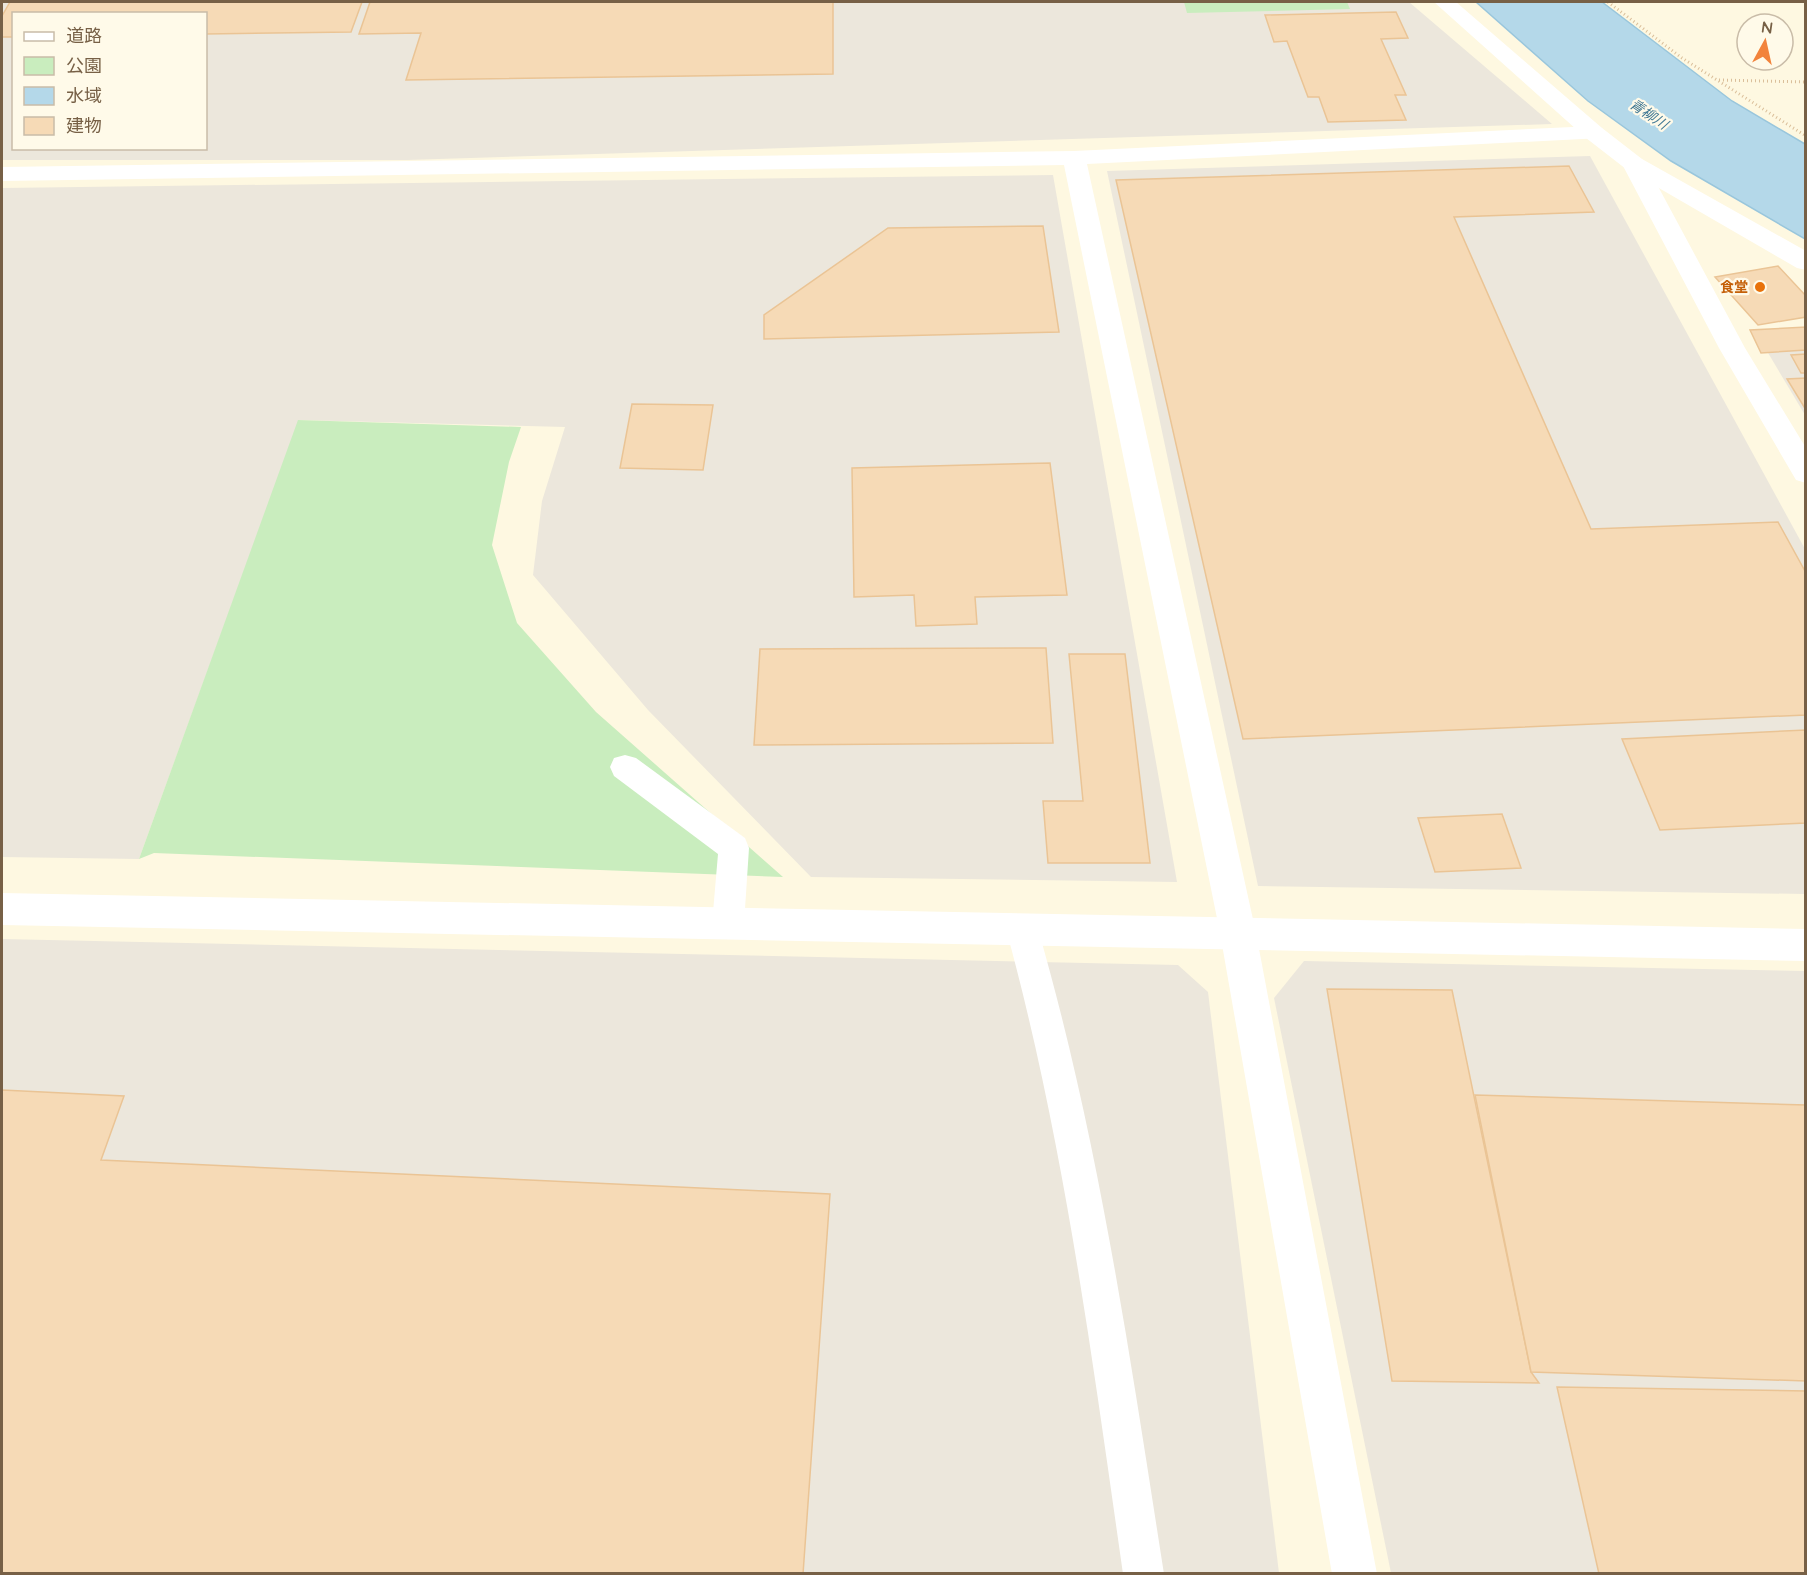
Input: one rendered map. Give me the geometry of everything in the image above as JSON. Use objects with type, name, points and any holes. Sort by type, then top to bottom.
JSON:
[{"type":"street","points":[[1444,2],[1594,134],[1634,164],[1806,262]]},
{"type":"street","points":[[2,174],[1074,158],[1594,134]]},
{"type":"street","points":[[1074,158],[1238,933],[1355,1574]]},
{"type":"street","points":[[1634,164],[1732,348],[1806,473]]},
{"type":"street","points":[[2,909],[1806,945]]},
{"type":"lane","points":[[624,767],[734,848],[728,924]]},
{"type":"lane","points":[[1022,929],[1048,1013],[1089,1223],[1144,1574]]},
{"type":"path","points":[[1608,2],[1682,58],[1806,136]]},
{"type":"path","points":[[1717,80],[1806,82]]},
{"type":"shaded area","points":[[2,2],[1409,2],[1552,124],[407,160],[2,160]]},
{"type":"shaded area","points":[[1590,156],[1805,549],[1805,894],[1258,886],[1107,171]]},
{"type":"shaded area","points":[[1053,175],[1177,882],[811,877],[648,710],[533,575],[542,501],[565,427],[299,420],[139,859],[2,857],[2,188]]},
{"type":"shaded area","points":[[1805,327],[1805,415],[1755,331]]},
{"type":"shaded area","points":[[2,939],[1178,965],[1208,992],[1279,1573],[2,1574]]},
{"type":"shaded area","points":[[1304,961],[1805,971],[1805,1573],[1391,1573],[1274,998]]},
{"type":"green space","points":[[1184,2],[1347,2],[1350,9],[1187,13]]},
{"type":"green space","points":[[298,420],[521,427],[509,462],[492,545],[517,623],[596,712],[783,877],[154,853],[139,859]]},
{"type":"water","name":"青柳川","points":[[1476,2],[1602,2],[1732,101],[1805,144],[1805,239],[1671,161],[1588,101]]},
{"type":"building","points":[[10,2],[362,2],[351,32],[207,34],[207,12],[12,12],[12,37],[2,37],[2,16]]},
{"type":"building","points":[[370,2],[833,2],[833,74],[406,80],[421,33],[359,34]]},
{"type":"building","points":[[1396,12],[1408,38],[1381,39],[1406,95],[1395,95],[1406,120],[1328,122],[1319,97],[1308,97],[1287,41],[1274,42],[1265,15]]},
{"type":"building","points":[[1569,166],[1594,212],[1454,217],[1591,529],[1778,522],[1806,573],[1806,715],[1243,739],[1116,180]]},
{"type":"building","points":[[1043,226],[1059,332],[764,339],[764,315],[888,228]]},
{"type":"building","name":"食堂","points":[[1778,266],[1806,296],[1806,317],[1758,325],[1715,277]]},
{"type":"building","points":[[1806,327],[1806,350],[1761,353],[1750,330]]},
{"type":"building","points":[[1806,354],[1806,373],[1801,373],[1791,355]]},
{"type":"building","points":[[1806,378],[1806,410],[1787,379]]},
{"type":"building","points":[[632,404],[713,405],[703,470],[620,468]]},
{"type":"building","points":[[1050,463],[1067,595],[975,597],[977,624],[916,626],[914,595],[854,597],[852,468]]},
{"type":"building","points":[[1046,648],[1053,743],[754,745],[760,649]]},
{"type":"building","points":[[1069,654],[1125,654],[1150,863],[1048,863],[1043,801],[1083,801]]},
{"type":"building","points":[[1806,730],[1806,823],[1660,830],[1622,739]]},
{"type":"building","points":[[1502,814],[1521,868],[1435,872],[1418,818]]},
{"type":"building","points":[[1327,989],[1452,990],[1531,1372],[1539,1383],[1392,1381]]},
{"type":"building","points":[[2,1090],[124,1096],[101,1160],[830,1194],[803,1574],[2,1574]]},
{"type":"building","points":[[1475,1095],[1806,1105],[1806,1381],[1531,1372]]},
{"type":"building","points":[[1557,1387],[1806,1391],[1806,1574],[1599,1574]]},
{"type":"place","name":"食堂","points":[[1760,287]]}]
